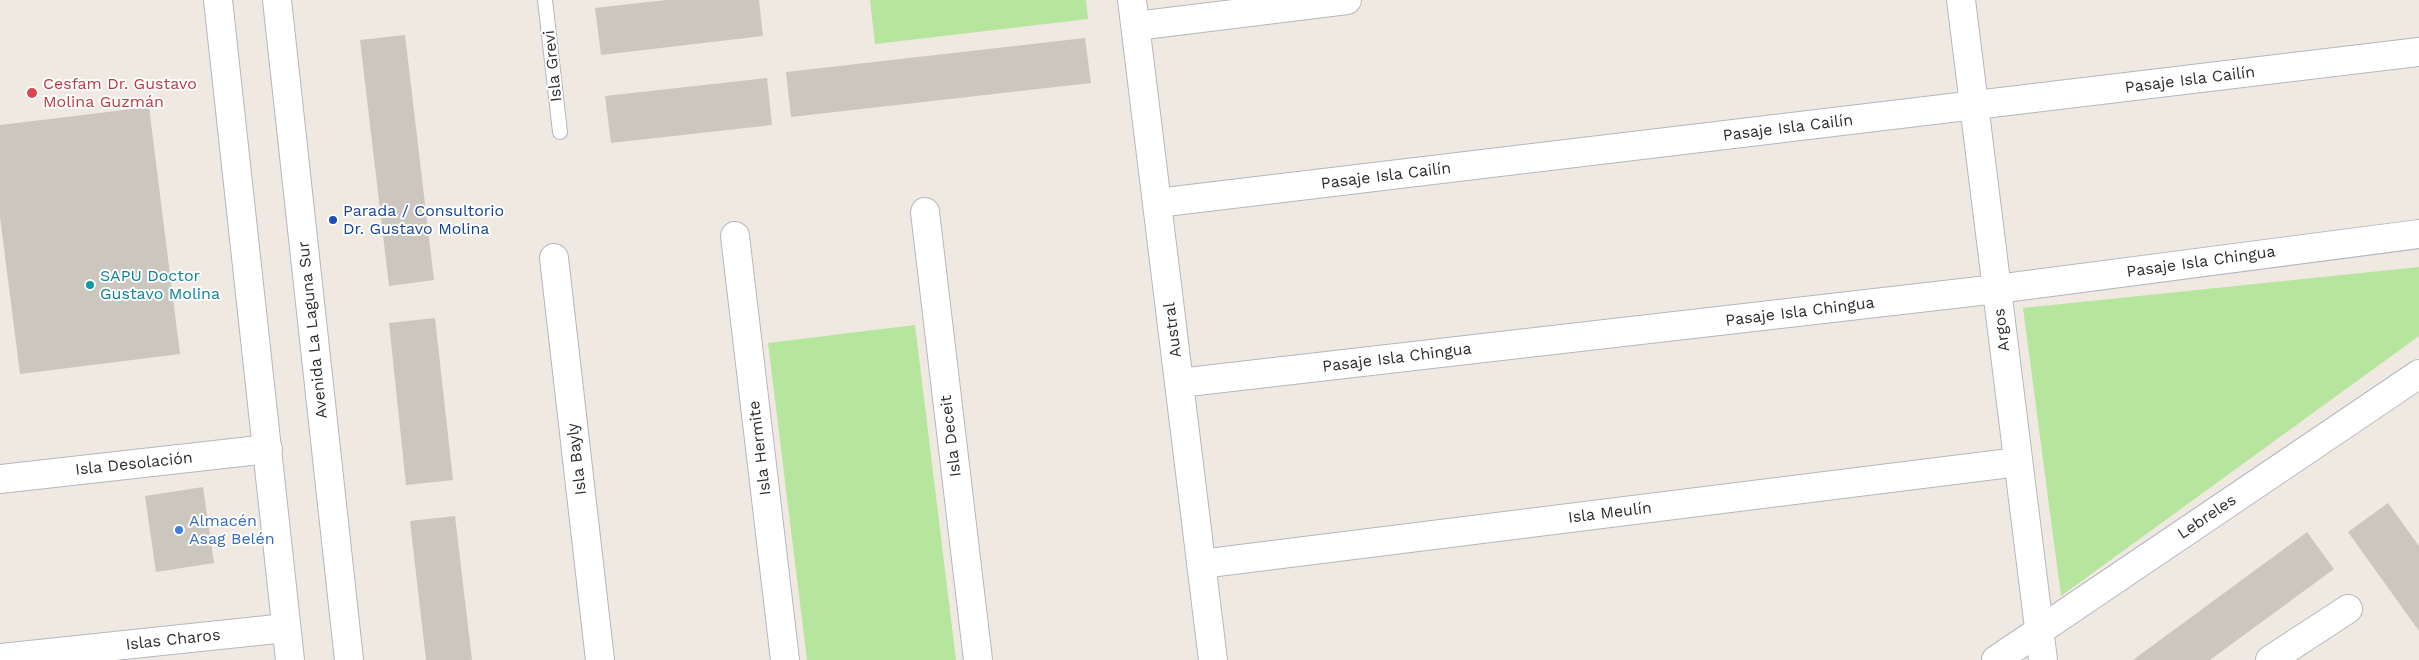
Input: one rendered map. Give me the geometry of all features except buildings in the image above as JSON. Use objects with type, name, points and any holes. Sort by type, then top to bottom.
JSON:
[{"type":"street","points":[[218,0],[290,660]]},
{"type":"street","name":"Avenida La Laguna Sur","points":[[277,0],[349,660]]},
{"type":"street","points":[[1134,13],[1346,0]]},
{"type":"street","name":"Argos","points":[[1962,0],[2043,660]]},
{"type":"street","name":"Austral","points":[[1134,13],[1212,660]]},
{"type":"street","name":"Pasaje Isla Cailín","points":[[1158,203],[2419,52]]},
{"type":"street","name":"Isla Deceit","points":[[925,212],[978,660]]},
{"type":"street","name":"Pasaje Isla Chingua","points":[[1179,383],[1997,289],[2419,234]]},
{"type":"street","name":"Isla Hermite","points":[[734,236],[785,660]]},
{"type":"street","name":"Isla Bayly","points":[[554,258],[600,660]]},
{"type":"street","name":"Lebreles","points":[[1996,660],[2419,374]]},
{"type":"street","name":"Isla Desolación","points":[[0,479],[268,449]]},
{"type":"street","name":"Isla Meulín","points":[[1201,564],[2018,462]]},
{"type":"street","points":[[2270,660],[2348,609]]},
{"type":"street","name":"Islas Charos","points":[[0,658],[74,655],[286,628]]},
{"type":"lane","name":"Isla Grevi","points":[[545,0],[560,132]]},
{"type":"green space","points":[[870,0],[1086,0],[1088,19],[875,44]]},
{"type":"green space","points":[[2419,267],[2419,336],[2061,596],[2023,308]]},
{"type":"green space","points":[[915,325],[956,660],[807,660],[768,343]]},
{"type":"place","name":"Cesfam Dr. Gustavo Molina Guzmán","points":[[32,93]]},
{"type":"place","name":"Parada / Consultorio Dr. Gustavo Molina","points":[[333,220]]},
{"type":"place","name":"SAPU Doctor Gustavo Molina","points":[[90,285]]},
{"type":"place","name":"Almacén Asag Belén","points":[[179,530]]}]
